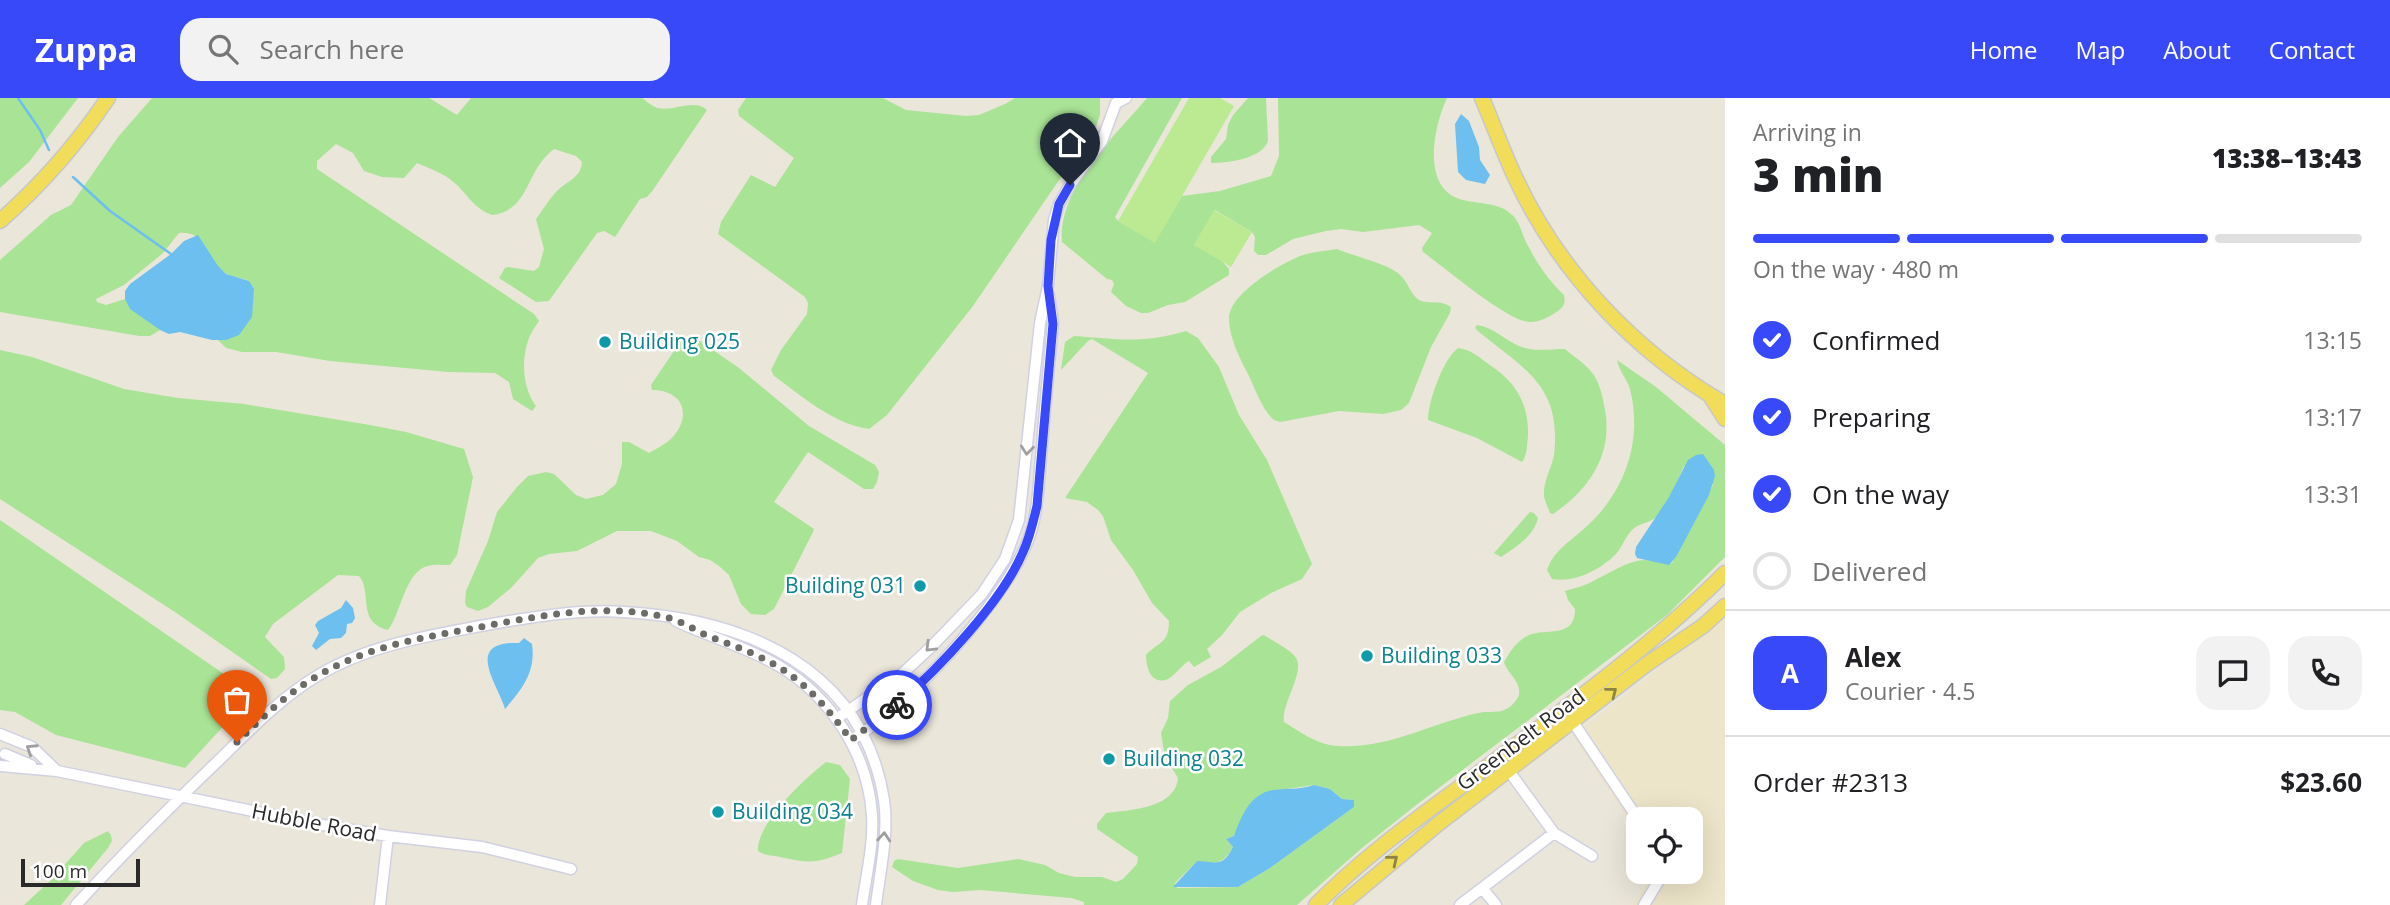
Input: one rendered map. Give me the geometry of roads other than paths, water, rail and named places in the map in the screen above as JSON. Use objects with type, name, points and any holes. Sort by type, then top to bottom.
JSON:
[{"type":"main road","points":[[0,221],[63,158],[108,98]]},
{"type":"main road","points":[[1482,98],[1515,177],[1553,246],[1598,302],[1628,332],[1675,372],[1725,404]]},
{"type":"main road","points":[[1710,396],[1725,419]]},
{"type":"main road","name":"Greenbelt Road","points":[[1316,904],[1391,838],[1590,688],[1686,611],[1723,574]]},
{"type":"main road","name":"Greenbelt Road","points":[[1341,905],[1438,824],[1647,664],[1679,644],[1725,606]]},
{"type":"main road","points":[[1679,644],[1679,633],[1686,611]]},
{"type":"street","points":[[836,719],[903,673],[931,647],[982,594],[1005,559],[1019,520],[1040,323],[1048,286],[1052,230],[1059,204],[1083,164],[1102,142],[1116,103],[1126,98]]},
{"type":"street","points":[[851,740],[905,698],[946,657],[1001,591],[1024,551],[1037,506],[1053,324],[1048,286]]},
{"type":"street","points":[[76,905],[181,797],[293,691],[318,675],[368,652],[432,636],[554,614],[624,612],[706,622],[741,634],[783,653],[818,678],[847,711],[862,733],[879,777],[885,810],[876,905]]},
{"type":"street","points":[[667,617],[778,666],[813,692],[851,740],[867,780],[872,816],[862,905]]},
{"type":"street","points":[[1573,722],[1630,807]]},
{"type":"street","points":[[0,734],[32,747],[57,771]]},
{"type":"street","name":"Hubble Road","points":[[3,760],[26,762],[37,767]]},
{"type":"street","name":"Hubble Road","points":[[3,760],[388,836],[482,847],[571,869]]},
{"type":"street","points":[[1509,771],[1554,832],[1592,856]]},
{"type":"street","points":[[1460,905],[1554,832]]},
{"type":"street","points":[[380,905],[388,836]]},
{"type":"street","points":[[1644,905],[1657,884]]},
{"type":"street","points":[[1482,888],[1496,905]]},
{"type":"water","points":[[1461,114],[1469,121],[1479,147],[1480,160],[1490,175],[1485,184],[1466,180],[1458,172],[1455,124]]},
{"type":"water","points":[[198,235],[226,274],[249,281],[254,289],[252,317],[239,335],[226,340],[212,340],[180,332],[169,334],[130,309],[125,299],[125,291],[130,284],[184,241]]},
{"type":"water","points":[[1703,454],[1715,476],[1709,495],[1676,557],[1669,565],[1637,558],[1636,547],[1669,497],[1688,460]]},
{"type":"water","points":[[346,600],[353,608],[355,618],[352,623],[347,624],[346,633],[341,638],[330,639],[316,650],[312,646],[319,633],[315,625],[341,608]]},
{"type":"water","points":[[524,638],[532,644],[530,672],[505,709],[488,667],[488,657],[492,649],[502,644],[519,643]]},
{"type":"water","points":[[1314,785],[1330,789],[1342,799],[1354,800],[1354,807],[1270,868],[1238,887],[1173,887],[1197,861],[1218,862],[1229,854],[1233,847],[1226,839],[1234,836],[1243,814],[1259,796],[1274,790]]},
{"type":"waterway","points":[[18,98],[40,130],[49,150]]},
{"type":"waterway","points":[[73,177],[110,211],[171,254]]},
{"type":"place","name":"Building 025","points":[[605,342]]},
{"type":"place","name":"Building 031","points":[[920,586]]},
{"type":"place","name":"Building 033","points":[[1367,656]]},
{"type":"place","name":"Building 032","points":[[1109,759]]},
{"type":"place","name":"Building 034","points":[[718,812]]}]
